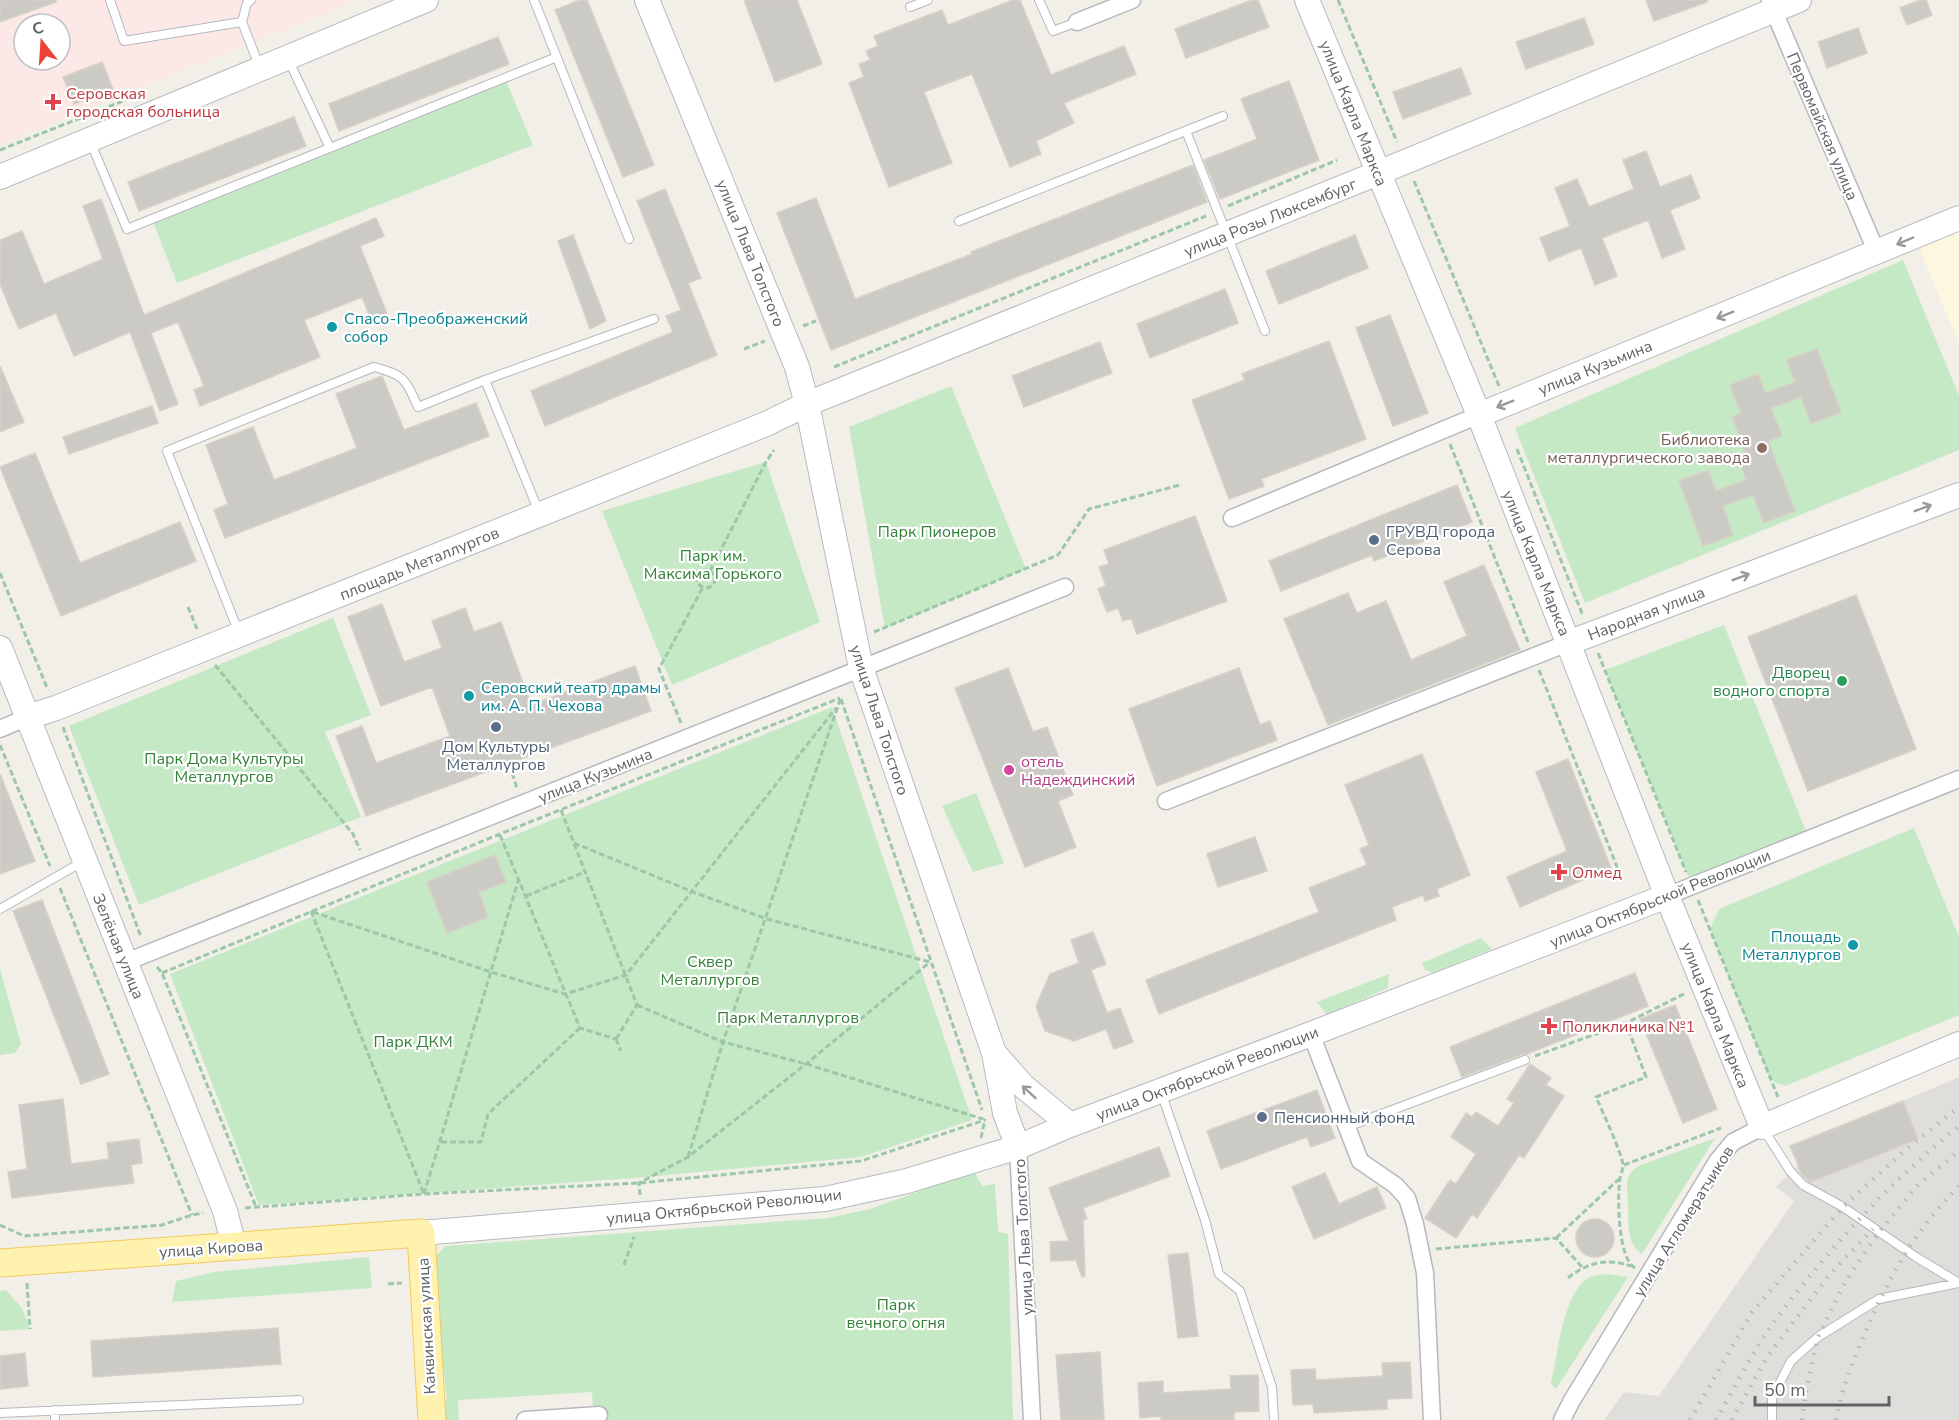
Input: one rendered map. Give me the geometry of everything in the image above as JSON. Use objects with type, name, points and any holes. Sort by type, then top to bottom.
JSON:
[{"type":"main road","name":"улица Кирова","points":[[0,1263],[422,1233]]},
{"type":"main road","name":"Каквинская улица","points":[[422,1233],[432,1420]]},
{"type":"street","points":[[0,177],[426,0]]},
{"type":"street","name":"улица Льва Толстого","points":[[647,0],[797,367],[807,404],[861,668],[994,1053],[1005,1113],[1018,1147],[1032,1420]]},
{"type":"street","points":[[1077,22],[1132,0]]},
{"type":"street","name":"улица Карла Маркса","points":[[1307,0],[1479,415],[1667,896],[1762,1127]]},
{"type":"street","name":"улица Розы Люксембург","points":[[807,404],[1378,173],[1771,5],[1799,0]]},
{"type":"street","name":"Первомайская улица","points":[[1771,5],[1877,253]]},
{"type":"street","name":"улица Кузьмина","points":[[1232,518],[1959,218]]},
{"type":"street","name":"площадь Металлургов","points":[[28,717],[56,708],[541,515],[766,424],[807,404]]},
{"type":"street","name":"Народная улица","points":[[1167,801],[1591,634],[1959,495]]},
{"type":"street","name":"улица Кузьмина","points":[[126,962],[1065,587]]},
{"type":"street","name":"Зелёная улица","points":[[0,648],[225,1211],[234,1246]]},
{"type":"street","points":[[0,729],[28,717]]},
{"type":"street","name":"улица Октябрьской Революции","points":[[422,1233],[825,1199],[907,1181],[1018,1147],[1667,896],[1959,779]]},
{"type":"street","points":[[1311,1034],[1360,1161],[1395,1185],[1407,1198],[1425,1273],[1432,1420]]},
{"type":"street","name":"улица Агломератчиков","points":[[1562,1420],[1718,1160],[1733,1142],[1786,1116],[1959,1044]]},
{"type":"street","points":[[994,1053],[1023,1086],[1070,1125]]},
{"type":"street","points":[[525,1420],[599,1415]]},
{"type":"lane","points":[[110,0],[124,41],[242,22]]},
{"type":"lane","points":[[251,0],[247,3],[242,22],[261,69]]},
{"type":"lane","points":[[534,0],[629,239]]},
{"type":"lane","points":[[910,7],[928,0]]},
{"type":"lane","points":[[1039,0],[1053,32],[1077,22]]},
{"type":"lane","points":[[288,57],[330,148]]},
{"type":"lane","points":[[89,140],[128,229],[557,57]]},
{"type":"lane","points":[[959,221],[1223,116]]},
{"type":"lane","points":[[1186,131],[1265,331]]},
{"type":"lane","points":[[239,634],[167,451],[374,367],[395,373],[407,383],[418,407],[485,380],[654,319]]},
{"type":"lane","points":[[485,380],[541,515]]},
{"type":"lane","points":[[0,909],[85,860]]},
{"type":"lane","points":[[1347,1127],[1525,1060]]},
{"type":"lane","points":[[1161,1091],[1205,1220],[1219,1274],[1240,1291],[1272,1387],[1274,1420]]},
{"type":"lane","points":[[1762,1127],[1790,1171],[1803,1185],[1843,1207],[1916,1257],[1959,1283]]},
{"type":"lane","points":[[1772,1420],[1772,1398],[1791,1361],[1818,1338],[1879,1299],[1959,1283]]},
{"type":"lane","points":[[0,1413],[299,1400]]},
{"type":"lane","points":[[55,1410],[55,1420]]},
{"type":"path","points":[[1338,0],[1507,403]]},
{"type":"path","points":[[834,367],[1218,211],[1337,160]]},
{"type":"path","points":[[801,327],[816,321]]},
{"type":"path","points":[[744,349],[770,339]]},
{"type":"path","points":[[1514,442],[1786,1116]]},
{"type":"path","points":[[710,571],[774,450]]},
{"type":"path","points":[[854,639],[1058,555],[1089,509],[1180,485]]},
{"type":"path","points":[[706,569],[713,573],[714,582],[712,586],[703,587],[698,580],[699,574],[706,569]]},
{"type":"path","points":[[0,573],[39,667]]},
{"type":"path","points":[[686,738],[659,669],[703,587]]},
{"type":"path","points":[[216,666],[353,834],[367,866]]},
{"type":"path","points":[[837,678],[840,698],[985,1120]]},
{"type":"path","points":[[688,1157],[723,1042],[840,698]]},
{"type":"path","points":[[162,973],[840,698]]},
{"type":"path","points":[[311,911],[490,972],[565,994],[626,975],[836,708]]},
{"type":"path","points":[[0,745],[192,1215]]},
{"type":"path","points":[[561,810],[637,1005],[723,1042],[806,1064],[985,1120]]},
{"type":"path","points":[[500,834],[580,1028],[616,1040],[621,1051]]},
{"type":"path","points":[[574,843],[766,919],[930,962]]},
{"type":"path","points":[[526,896],[585,872]]},
{"type":"path","points":[[424,1194],[519,878]]},
{"type":"path","points":[[311,911],[424,1194]]},
{"type":"path","points":[[639,1183],[688,1157],[930,962]]},
{"type":"path","points":[[1525,1060],[1626,1023],[1703,984]]},
{"type":"path","points":[[616,1040],[637,1005]]},
{"type":"path","points":[[1626,1023],[1646,1077],[1596,1097],[1624,1165],[1620,1178],[1620,1225],[1624,1249],[1631,1266]]},
{"type":"path","points":[[441,1142],[481,1142],[488,1114],[580,1028]]},
{"type":"path","points":[[0,1225],[24,1236],[162,1225],[192,1215],[225,1211],[424,1194],[639,1183],[861,1161],[985,1120]]},
{"type":"path","points":[[1624,1165],[1727,1126],[1733,1142]]},
{"type":"path","points":[[1421,1251],[1556,1238],[1620,1178]]},
{"type":"path","points":[[1556,1238],[1582,1267]]},
{"type":"path","points":[[1568,1278],[1582,1267],[1602,1262],[1619,1262],[1648,1275]]},
{"type":"shaded area","name":"Серовская городская больница","points":[[0,0],[359,0],[0,144]]},
{"type":"shaded area","points":[[1959,231],[1959,344],[1919,248]]},
{"type":"shaded area","points":[[1959,1077],[1959,1420],[1604,1420],[1624,1392],[1659,1396],[1794,1201],[1776,1187],[1798,1165],[1790,1146]]},
{"type":"green space","points":[[506,81],[533,145],[177,283],[153,222]]},
{"type":"green space","points":[[1903,260],[1959,396],[1959,450],[1585,603],[1515,428]]},
{"type":"green space","name":"Парк Пионеров","points":[[951,386],[1026,569],[885,628],[849,427]]},
{"type":"green space","name":"Парк им. Максима Горького","points":[[766,462],[820,622],[672,685],[602,511]]},
{"type":"green space","name":"Парк Дома Культуры Металлургов","points":[[333,618],[371,715],[325,732],[361,817],[139,905],[69,726]]},
{"type":"green space","points":[[1724,625],[1809,839],[1692,886],[1605,670]]},
{"type":"green space","name":"Сквер Металлургов","points":[[832,707],[972,1120],[861,1157],[635,1178],[259,1205],[170,974]]},
{"type":"green space","points":[[976,793],[1004,863],[973,872],[942,806]]},
{"type":"green space","points":[[1914,828],[1959,937],[1959,1015],[1785,1086],[1774,1082],[1769,1076],[1710,929],[1719,909]]},
{"type":"green space","points":[[1481,938],[1492,949],[1433,973],[1425,970],[1422,963]]},
{"type":"green space","points":[[0,969],[21,1044],[15,1053],[0,1055]]},
{"type":"green space","points":[[1389,974],[1388,988],[1327,1015],[1317,1002]]},
{"type":"green space","points":[[1715,1138],[1642,1254],[1630,1237],[1627,1184],[1630,1173],[1641,1165]]},
{"type":"green space","name":"Парк вечного огня","points":[[974,1172],[982,1186],[995,1184],[998,1232],[1008,1234],[1013,1420],[594,1420],[592,1392],[458,1400],[459,1420],[441,1420],[440,1401],[447,1400],[431,1260],[446,1246],[828,1218],[870,1209]]},
{"type":"green space","points":[[369,1257],[372,1288],[172,1302],[176,1281],[214,1272]]},
{"type":"green space","points":[[1608,1274],[1628,1277],[1556,1389],[1551,1383],[1562,1328],[1571,1300],[1585,1280],[1593,1276]]},
{"type":"green space","points":[[6,1290],[22,1308],[30,1329],[0,1331],[0,1291]]},
{"type":"building","points":[[0,0],[56,0],[56,2],[28,12],[12,12],[12,18],[0,22]]},
{"type":"building","points":[[580,0],[587,0],[654,165],[623,177],[555,10]]},
{"type":"building","points":[[744,0],[797,0],[822,64],[775,82]]},
{"type":"building","points":[[1013,0],[1020,0],[1051,75],[1124,46],[1136,74],[1064,103],[1074,123],[1036,141],[1041,154],[1010,167],[972,74],[924,92],[952,163],[889,187],[849,83],[864,77],[859,64],[870,60],[866,51],[878,46],[874,36],[942,10],[948,25]]},
{"type":"building","points":[[1252,0],[1258,0],[1269,27],[1186,58],[1175,29]]},
{"type":"building","points":[[1646,0],[1707,0],[1707,2],[1654,21]]},
{"type":"building","points":[[1926,0],[1932,15],[1907,25],[1900,8]]},
{"type":"building","points":[[1584,18],[1594,44],[1526,69],[1516,42]]},
{"type":"building","points":[[1858,28],[1867,53],[1827,68],[1818,42]]},
{"type":"building","points":[[498,37],[509,64],[339,131],[329,104]]},
{"type":"building","points":[[102,62],[113,89],[74,104],[63,77]]},
{"type":"building","points":[[1461,68],[1471,94],[1403,119],[1393,92]]},
{"type":"building","points":[[1289,81],[1319,160],[1220,199],[1204,160],[1257,139],[1241,99]]},
{"type":"building","points":[[294,117],[306,146],[139,211],[128,182]]},
{"type":"building","points":[[1646,151],[1660,187],[1691,175],[1700,198],[1670,210],[1685,249],[1662,258],[1648,220],[1602,238],[1617,276],[1595,285],[1581,248],[1549,261],[1540,238],[1570,226],[1555,188],[1577,179],[1589,207],[1634,189],[1623,160]]},
{"type":"building","points":[[1193,165],[1207,202],[831,350],[777,213],[816,198],[855,299]]},
{"type":"building","points":[[665,189],[701,278],[688,283],[717,355],[545,426],[531,391],[673,332],[666,316],[681,310],[637,201]]},
{"type":"building","points":[[101,199],[144,315],[376,218],[384,236],[360,246],[388,316],[372,322],[362,297],[304,320],[320,357],[200,406],[194,390],[204,386],[178,322],[151,333],[178,404],[160,411],[130,332],[74,356],[56,313],[19,329],[0,284],[0,240],[22,231],[44,284],[103,259],[83,206]]},
{"type":"building","points":[[573,235],[606,321],[590,329],[558,241]]},
{"type":"building","points":[[1355,235],[1368,268],[1279,304],[1266,271]]},
{"type":"building","points":[[1225,289],[1238,323],[1150,358],[1137,324]]},
{"type":"building","points":[[1390,315],[1428,413],[1393,426],[1356,328]]},
{"type":"building","points":[[1329,341],[1366,439],[1261,479],[1264,486],[1229,499],[1192,400],[1245,380],[1242,374]]},
{"type":"building","points":[[1100,342],[1112,373],[1024,407],[1012,376]]},
{"type":"building","name":"Библиотека металлургического завода","points":[[1817,349],[1841,412],[1811,424],[1801,397],[1771,408],[1782,436],[1768,441],[1795,511],[1764,523],[1753,495],[1723,506],[1733,535],[1703,546],[1679,481],[1708,470],[1716,491],[1746,480],[1739,460],[1747,457],[1732,417],[1741,413],[1730,385],[1758,374],[1765,393],[1795,382],[1787,360]]},
{"type":"building","points":[[0,366],[24,422],[0,432]]},
{"type":"building","points":[[382,376],[404,430],[476,403],[489,436],[225,538],[214,510],[228,504],[206,445],[253,427],[274,480],[357,448],[336,394]]},
{"type":"building","points":[[152,406],[158,423],[69,454],[63,437]]},
{"type":"building","points":[[35,453],[80,563],[180,522],[196,561],[61,616],[0,467]]},
{"type":"building","name":"ГРУВД города Серова","points":[[1457,485],[1472,522],[1374,561],[1372,555],[1281,591],[1269,561]]},
{"type":"building","points":[[1195,516],[1227,601],[1137,634],[1131,618],[1123,621],[1118,608],[1107,612],[1098,589],[1106,586],[1099,567],[1109,564],[1104,550]]},
{"type":"building","points":[[1484,565],[1520,650],[1328,725],[1284,619],[1348,593],[1357,613],[1386,601],[1411,660],[1467,636],[1444,582]]},
{"type":"building","points":[[1856,595],[1916,749],[1808,791],[1748,637]]},
{"type":"building","points":[[382,604],[404,662],[442,648],[432,621],[465,608],[474,632],[501,622],[531,705],[635,666],[651,711],[366,816],[336,736],[362,726],[376,763],[450,736],[432,687],[381,706],[348,617]]},
{"type":"building","name":"отель Надеждинский","points":[[1008,668],[1033,732],[1047,727],[1073,795],[1058,801],[1076,847],[1025,867],[955,688]]},
{"type":"building","points":[[1239,668],[1260,725],[1270,721],[1277,740],[1157,786],[1129,709]]},
{"type":"building","points":[[1422,754],[1470,875],[1437,889],[1439,896],[1425,901],[1423,895],[1392,907],[1396,920],[1159,1014],[1146,980],[1319,912],[1309,888],[1367,865],[1360,849],[1369,845],[1345,785]]},
{"type":"building","points":[[1568,759],[1611,868],[1520,907],[1507,877],[1567,851],[1536,772]]},
{"type":"building","points":[[0,774],[35,861],[0,874]]},
{"type":"building","points":[[1255,837],[1267,871],[1218,887],[1207,854]]},
{"type":"building","points":[[495,855],[506,882],[479,892],[488,917],[447,933],[427,882]]},
{"type":"building","points":[[42,900],[109,1074],[81,1084],[13,911]]},
{"type":"building","points":[[1093,932],[1106,964],[1091,970],[1107,1013],[1120,1008],[1133,1042],[1114,1049],[1106,1029],[1074,1041],[1045,1031],[1036,1006],[1050,974],[1079,963],[1071,940]]},
{"type":"building","name":"Поликлиника №1","points":[[1635,973],[1648,1006],[1462,1077],[1450,1047]]},
{"type":"building","points":[[1675,1005],[1717,1109],[1683,1123],[1640,1019]]},
{"type":"building","points":[[1530,1064],[1551,1078],[1546,1085],[1564,1096],[1524,1158],[1519,1155],[1477,1218],[1472,1214],[1456,1238],[1425,1218],[1450,1180],[1456,1184],[1476,1154],[1451,1137],[1466,1113],[1472,1117],[1476,1112],[1498,1126],[1514,1103],[1507,1099]]},
{"type":"building","points":[[1317,1090],[1335,1138],[1311,1147],[1307,1137],[1221,1169],[1207,1131]]},
{"type":"building","points":[[63,1099],[71,1164],[109,1159],[107,1143],[139,1139],[142,1163],[131,1165],[134,1183],[12,1198],[8,1172],[27,1169],[19,1105]]},
{"type":"building","points":[[1903,1101],[1918,1139],[1810,1182],[1802,1174],[1790,1146]]},
{"type":"building","points":[[1159,1147],[1170,1176],[1083,1208],[1087,1219],[1083,1220],[1085,1276],[1082,1277],[1076,1260],[1051,1261],[1050,1242],[1069,1241],[1049,1188]]},
{"type":"building","points":[[1325,1173],[1339,1204],[1377,1187],[1386,1208],[1314,1239],[1292,1187]]},
{"type":"building","points":[[1595,1219],[1609,1224],[1614,1238],[1609,1252],[1595,1257],[1581,1252],[1576,1238],[1581,1224]]},
{"type":"building","points":[[1188,1253],[1198,1336],[1178,1338],[1168,1255]]},
{"type":"building","points":[[278,1328],[281,1364],[93,1377],[91,1341]]},
{"type":"building","points":[[1100,1352],[1104,1420],[1061,1420],[1056,1355]]},
{"type":"building","points":[[25,1353],[28,1386],[0,1389],[0,1356]]},
{"type":"building","points":[[1410,1362],[1412,1398],[1387,1399],[1387,1409],[1314,1413],[1313,1404],[1293,1405],[1291,1370],[1315,1369],[1316,1380],[1383,1376],[1382,1363]]},
{"type":"building","points":[[1258,1375],[1259,1411],[1234,1412],[1234,1420],[1161,1420],[1161,1416],[1140,1418],[1138,1383],[1163,1381],[1163,1393],[1231,1389],[1230,1376]]},
{"type":"railway","points":[[1690,1420],[1752,1312],[1843,1207],[1904,1151],[1959,1107]]},
{"type":"railway","points":[[1716,1420],[1764,1336],[1814,1271],[1883,1195],[1959,1126]]},
{"type":"railway","points":[[1802,1420],[1818,1337],[1845,1282],[1879,1232],[1918,1185],[1959,1151]]},
{"type":"railway","points":[[1836,1420],[1852,1364],[1890,1280],[1927,1222],[1959,1186]]},
{"type":"railway","points":[[1732,1420],[1767,1357],[1830,1274],[1873,1229]]},
{"type":"place","name":"Серовская городская больница","points":[[53,102]]},
{"type":"place","name":"Спасо-Преображенский собор","points":[[332,327]]},
{"type":"place","name":"Библиотека металлургического завода","points":[[1762,448]]},
{"type":"place","name":"ГРУВД города Серова","points":[[1374,540]]},
{"type":"place","name":"Дворец водного спорта","points":[[1842,681]]},
{"type":"place","name":"Серовский театр драмы им. А. П. Чехова","points":[[469,696]]},
{"type":"place","name":"Дом Культуры Металлургов","points":[[496,727]]},
{"type":"place","name":"отель Надеждинский","points":[[1009,770]]},
{"type":"place","name":"Олмед","points":[[1559,872]]},
{"type":"place","name":"Площадь Металлургов","points":[[1853,945]]},
{"type":"place","name":"Поликлиника №1","points":[[1549,1026]]},
{"type":"place","name":"Пенсионный фонд","points":[[1262,1117]]},
{"type":"park label","name":"Парк Металлургов","points":[[788,1017]]},
{"type":"park label","name":"Парк ДКМ","points":[[413,1041]]}]
